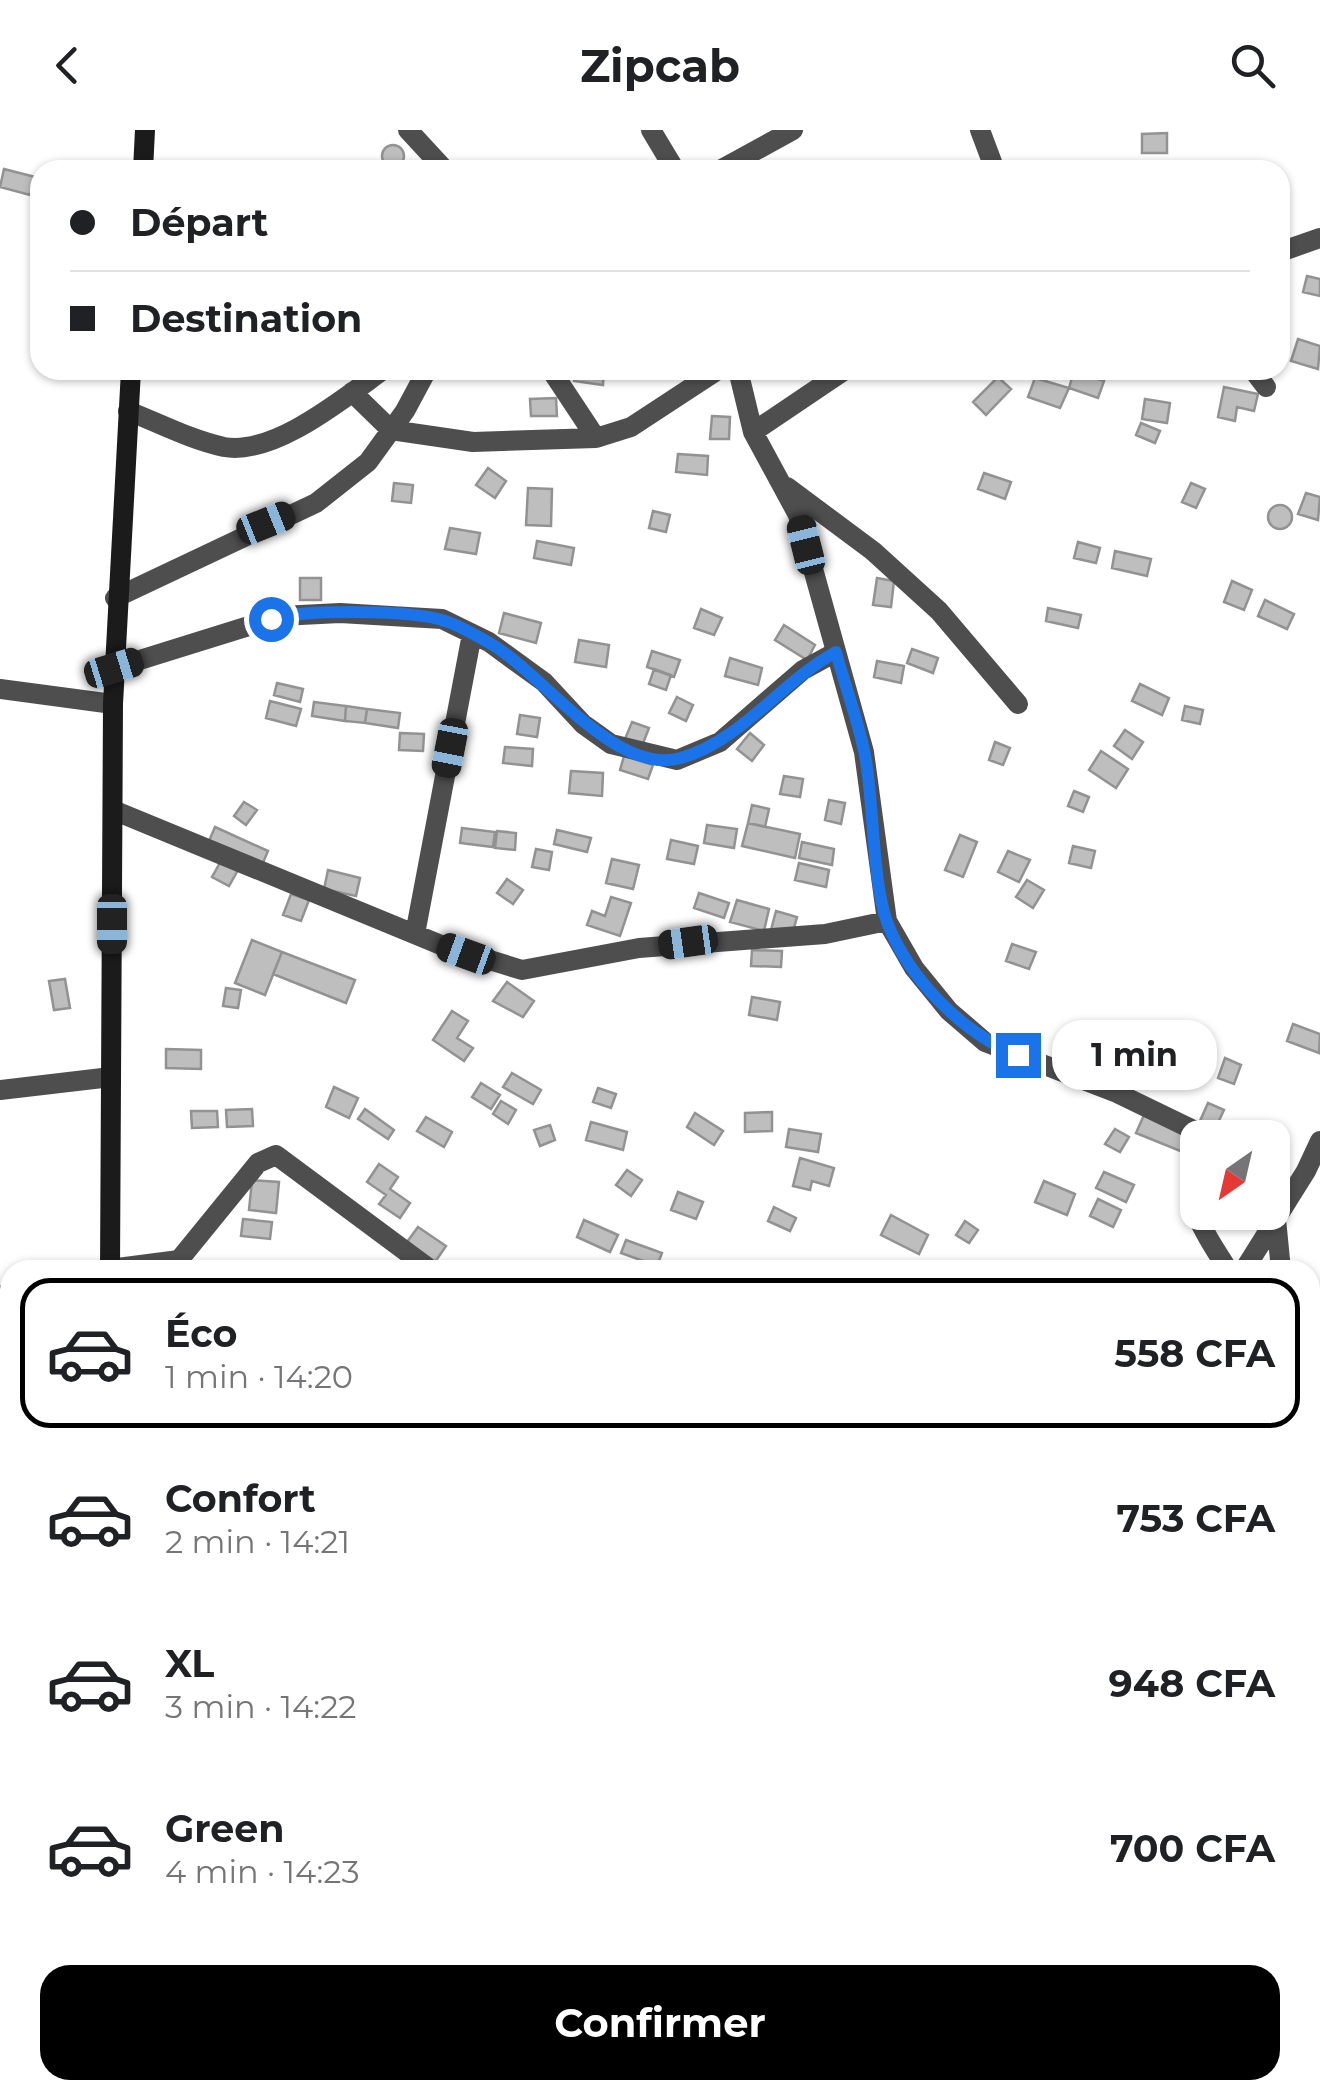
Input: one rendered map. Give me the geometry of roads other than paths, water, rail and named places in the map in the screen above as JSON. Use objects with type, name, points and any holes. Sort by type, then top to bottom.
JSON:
[{"type":"main road","points":[[143,160],[145,130]]},
{"type":"main road","points":[[110,1260],[113,704],[130,380]]},
{"type":"street","points":[[408,130],[436,160]]},
{"type":"street","points":[[651,130],[669,160]]},
{"type":"street","points":[[738,160],[793,130]]},
{"type":"street","points":[[980,130],[991,160]]},
{"type":"street","points":[[1290,248],[1320,238]]},
{"type":"street","points":[[128,411],[226,448],[244,446],[280,436],[368,380]]},
{"type":"street","points":[[116,598],[316,503],[368,462],[421,380]]},
{"type":"street","points":[[557,380],[596,438]]},
{"type":"street","points":[[352,392],[392,430],[473,442],[596,438],[631,427],[703,380]]},
{"type":"street","points":[[740,380],[753,432],[798,515],[864,752],[887,921],[938,997],[986,1042],[1117,1092],[1180,1123]]},
{"type":"street","points":[[753,432],[830,380]]},
{"type":"street","points":[[780,482],[873,551],[939,611],[1018,704]]},
{"type":"street","points":[[114,668],[282,616],[340,613],[442,620],[472,634],[544,682],[583,724],[611,744],[676,760],[720,742],[803,670],[836,652]]},
{"type":"street","points":[[415,934],[472,634]]},
{"type":"street","points":[[0,688],[113,704]]},
{"type":"street","points":[[113,810],[415,934],[522,970],[656,946],[825,934],[887,921]]},
{"type":"street","points":[[0,1090],[111,1077]]},
{"type":"street","points":[[1290,1194],[1320,1141]]},
{"type":"street","points":[[179,1260],[258,1163],[276,1154],[418,1260]]},
{"type":"street","points":[[1208,1230],[1223,1260]]},
{"type":"street","points":[[1250,1260],[1269,1230]]},
{"type":"street","points":[[1277,1230],[1281,1260]]}]
